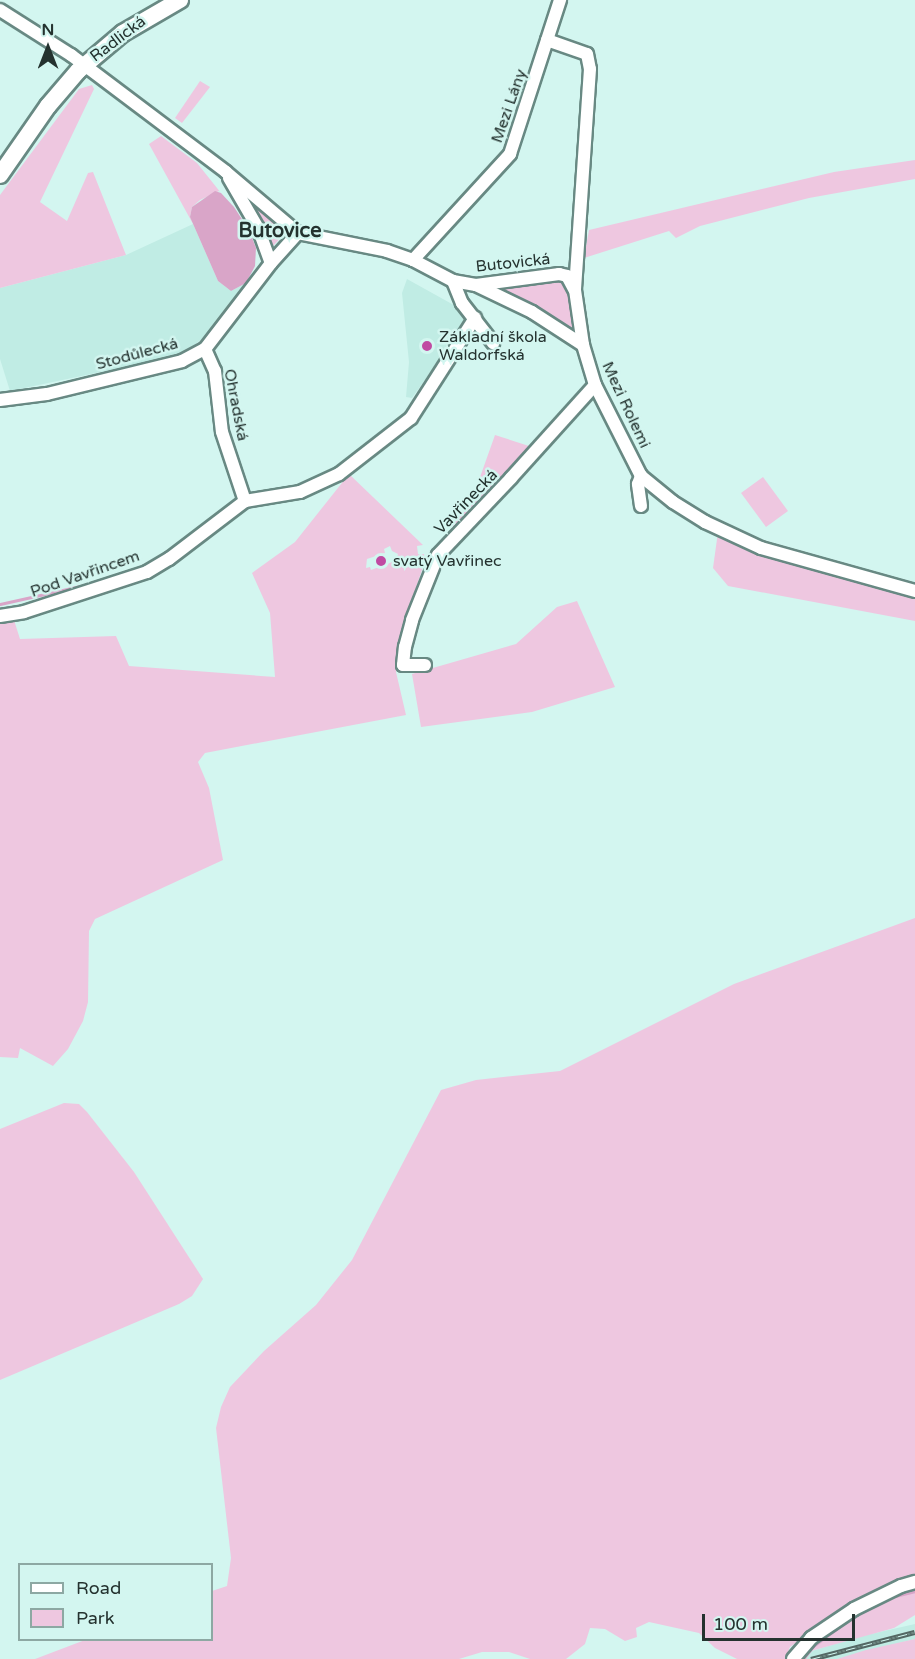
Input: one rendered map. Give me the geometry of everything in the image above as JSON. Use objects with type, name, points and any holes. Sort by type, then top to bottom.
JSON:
[{"type":"main road","name":"Radlická","points":[[0,175],[48,106],[84,65],[123,33],[180,0]]},
{"type":"street","name":"Mezi Lány","points":[[413,260],[510,154],[560,0]]},
{"type":"street","name":"Butovická","points":[[0,10],[84,65],[226,172],[298,233],[364,245],[413,260],[453,281],[477,285],[559,274],[567,276],[575,290]]},
{"type":"street","name":"Mezi Rolemi","points":[[548,40],[587,54],[590,69],[575,290],[583,345],[595,385],[641,476],[672,502],[705,522],[761,548],[915,591]]},
{"type":"street","name":"Butovická","points":[[226,172],[258,228],[271,263]]},
{"type":"street","name":"Stodůlecká","points":[[0,400],[47,394],[182,360],[205,349],[271,263],[298,233]]},
{"type":"street","points":[[453,281],[462,303],[493,344]]},
{"type":"street","points":[[477,285],[532,312],[583,345]]},
{"type":"street","points":[[244,501],[276,497],[319,485],[396,433],[419,407],[475,318]]},
{"type":"street","name":"Ohradská","points":[[205,349],[215,371],[222,432],[244,501]]},
{"type":"street","name":"Vavřinecká","points":[[425,665],[403,665],[412,620],[438,555],[595,385]]},
{"type":"street","points":[[640,506],[641,476]]},
{"type":"street","name":"Pod Vavřincem","points":[[0,616],[24,612],[147,572],[169,559],[244,501]]},
{"type":"street","points":[[794,1659],[811,1638],[854,1609],[901,1586],[915,1582]]},
{"type":"shaded area","points":[[215,191],[221,193],[234,207],[249,230],[256,248],[255,266],[246,283],[231,291],[218,281],[190,217],[192,207]]},
{"type":"shaded area","points":[[193,224],[218,281],[231,291],[246,283],[218,326],[182,355],[10,391],[0,359],[0,288],[126,255]]},
{"type":"shaded area","name":"Základní škola Waldorfská","points":[[407,279],[461,309],[468,319],[412,398],[406,397],[409,362],[402,293]]},
{"type":"shaded area","points":[[915,1624],[915,1639],[837,1659],[785,1659],[862,1636]]},
{"type":"green space","points":[[200,81],[210,87],[182,123],[175,118]]},
{"type":"green space","points":[[92,85],[94,89],[40,202],[67,221],[88,173],[93,172],[126,255],[0,288],[0,195],[79,89]]},
{"type":"green space","points":[[161,136],[197,163],[221,193],[219,191],[200,200],[192,207],[190,217],[193,224],[149,144]]},
{"type":"green space","points":[[915,160],[915,179],[809,198],[700,226],[676,238],[669,231],[584,258],[589,230],[834,172]]},
{"type":"green space","points":[[254,204],[287,231],[273,246],[253,207]]},
{"type":"green space","points":[[557,279],[570,290],[579,337],[484,287]]},
{"type":"green space","points":[[495,435],[532,447],[447,536],[479,480]]},
{"type":"green space","points":[[349,474],[423,545],[417,546],[418,554],[424,554],[425,561],[400,635],[396,672],[406,715],[205,753],[198,762],[209,788],[223,860],[95,919],[89,931],[88,1002],[83,1021],[68,1049],[53,1066],[20,1048],[18,1058],[0,1057],[0,621],[14,620],[20,639],[116,636],[129,666],[275,677],[270,613],[252,573],[295,542]],"holes":[[[390,546],[392,551],[398,554],[395,561],[371,570],[370,567],[366,568],[367,559],[385,553],[384,549]]]},
{"type":"green space","points":[[763,477],[788,511],[766,527],[741,493]]},
{"type":"green space","points":[[718,532],[915,596],[915,621],[728,586],[713,568]]},
{"type":"green space","points":[[577,601],[615,687],[532,712],[421,727],[412,674],[516,644],[557,607]]},
{"type":"green space","points":[[915,918],[915,1578],[853,1603],[790,1647],[785,1659],[737,1659],[715,1648],[699,1633],[649,1622],[636,1628],[637,1637],[625,1641],[605,1629],[590,1628],[585,1644],[566,1659],[530,1659],[509,1652],[482,1652],[459,1659],[35,1659],[82,1641],[213,1641],[213,1591],[227,1586],[231,1558],[216,1428],[221,1407],[230,1387],[264,1351],[316,1305],[352,1260],[441,1090],[476,1080],[560,1071],[734,984]]},
{"type":"green space","points":[[64,1103],[79,1104],[87,1112],[134,1172],[203,1279],[192,1296],[179,1304],[0,1380],[0,1129]]},
{"type":"green space","points":[[915,1587],[915,1615],[894,1628],[811,1651],[815,1639],[899,1590]]},
{"type":"green space","points":[[915,1639],[915,1659],[837,1659],[866,1650]]},
{"type":"waterway","points":[[0,604],[85,585]]},
{"type":"waterway","points":[[895,1596],[915,1591]]},
{"type":"waterway","points":[[803,1659],[813,1646],[847,1621]]},
{"type":"railway","points":[[811,1659],[915,1632]]},
{"type":"place","name":"Základní škola Waldorfská","points":[[427,346]]},
{"type":"place","name":"svatý Vavřinec","points":[[381,561]]},
{"type":"district","name":"Butovice","points":[[280,231]]}]
